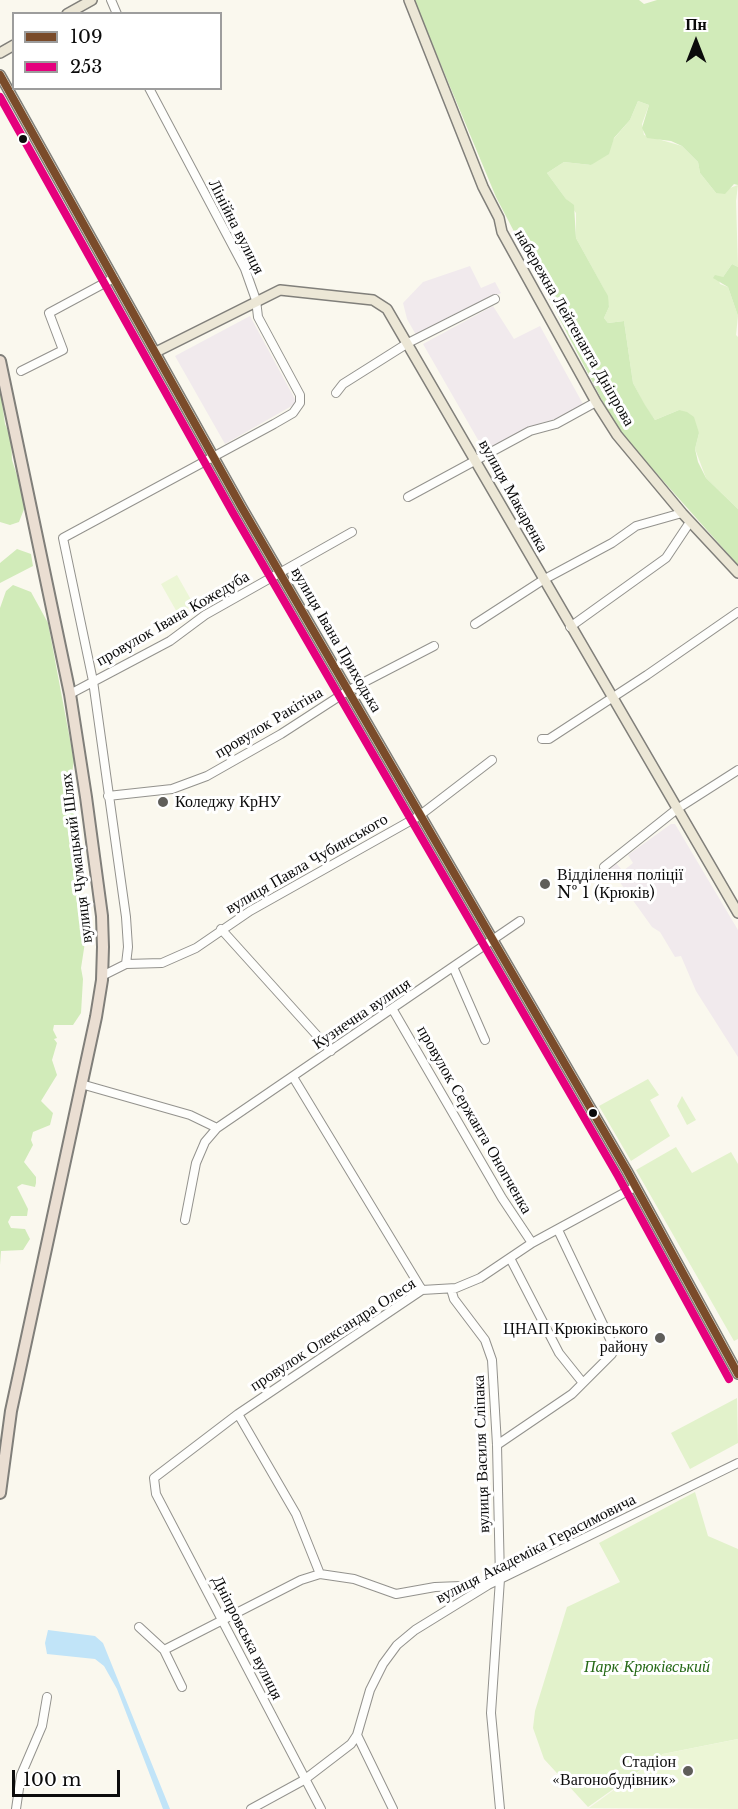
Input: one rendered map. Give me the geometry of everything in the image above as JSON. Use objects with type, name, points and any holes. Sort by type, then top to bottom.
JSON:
[{"type":"highway","name":"вулиця Чумацький Шлях","points":[[0,361],[70,694],[102,916],[102,976],[81,1084],[12,1401],[0,1493]]},
{"type":"main road","points":[[71,12],[92,0]]},
{"type":"main road","name":"набережна Лейтенанта Дніпрова","points":[[409,0],[483,187],[499,218],[502,232],[596,402],[617,435],[682,513],[738,573]]},
{"type":"main road","name":"вулиця Івана Приходька","points":[[0,75],[280,573],[635,1187],[738,1374]]},
{"type":"main road","name":"вулиця Макаренка","points":[[156,352],[272,292],[286,290],[373,300],[392,314],[570,627],[738,913]]},
{"type":"street","name":"Лінійна вулиця","points":[[150,90],[245,269],[256,300],[258,316],[300,395],[300,403],[293,413],[214,456]]},
{"type":"street","points":[[21,371],[63,350],[49,313],[114,278]]},
{"type":"street","points":[[336,393],[343,384],[408,343],[495,299]]},
{"type":"street","points":[[408,497],[531,431],[556,424],[596,402]]},
{"type":"street","points":[[102,976],[126,964],[128,948],[126,917],[93,681],[63,538],[214,456]]},
{"type":"street","points":[[474,624],[543,580],[612,543],[636,526],[682,513]]},
{"type":"street","points":[[570,627],[666,558],[690,522]]},
{"type":"street","name":"провулок Івана Кожедуба","points":[[70,694],[170,641],[205,615],[352,532]]},
{"type":"street","points":[[542,739],[549,739],[738,612]]},
{"type":"street","name":"провулок Ракітіна","points":[[108,796],[172,789],[201,779],[281,734],[349,690],[434,646]]},
{"type":"street","name":"вулиця Павла Чубинського","points":[[126,964],[162,963],[179,957],[221,929],[419,816],[492,760]]},
{"type":"street","points":[[604,867],[677,809],[738,770]]},
{"type":"street","name":"Кузнечна вулиця","points":[[185,1220],[196,1163],[205,1142],[217,1128],[454,969],[492,938],[520,921]]},
{"type":"street","points":[[221,929],[331,1051]]},
{"type":"street","points":[[454,969],[485,1040]]},
{"type":"street","name":"провулок Сержанта Онопченка","points":[[393,1010],[496,1188],[532,1243]]},
{"type":"street","points":[[293,1077],[422,1290]]},
{"type":"street","points":[[81,1084],[190,1115],[217,1128]]},
{"type":"street","name":"провулок Олександра Олеся","points":[[154,1478],[238,1414],[422,1290],[451,1289],[480,1278],[511,1260],[532,1243],[635,1187]]},
{"type":"street","points":[[497,1445],[562,1402],[612,1354],[611,1344],[558,1230]]},
{"type":"street","points":[[511,1260],[559,1353],[583,1383]]},
{"type":"street","name":"вулиця Василя Сліпака","points":[[451,1289],[454,1299],[489,1349],[497,1445],[500,1579],[491,1713],[500,1809]]},
{"type":"street","points":[[238,1414],[296,1515],[320,1574]]},
{"type":"street","name":"вулиця Академіка Герасимовича","points":[[251,1809],[304,1780],[342,1753],[357,1735],[370,1690],[383,1664],[397,1645],[438,1614],[488,1585],[738,1463]]},
{"type":"street","name":"Дніпровська вулиця","points":[[154,1478],[156,1494],[321,1809]]},
{"type":"street","points":[[164,1650],[320,1574],[354,1579],[396,1594],[435,1587],[488,1585]]},
{"type":"street","points":[[139,1627],[147,1631],[164,1650],[182,1687]]},
{"type":"street","points":[[16,1809],[21,1774],[42,1726],[47,1697]]},
{"type":"street","points":[[357,1735],[393,1809]]},
{"type":"shaded area","points":[[470,266],[481,288],[495,282],[501,293],[416,335],[407,319],[403,303],[423,282]]},
{"type":"shaded area","points":[[493,306],[514,339],[540,326],[583,404],[559,418],[541,423],[485,452],[423,344]]},
{"type":"shaded area","points":[[250,316],[297,403],[225,444],[175,356]]},
{"type":"shaded area","points":[[671,824],[675,824],[738,930],[738,1057],[696,991],[681,956],[675,957],[660,932],[652,927],[609,867],[615,862],[623,871],[633,863],[628,855]]},
{"type":"green space","points":[[414,0],[639,0],[644,4],[657,0],[738,0],[738,185],[734,184],[725,194],[716,193],[700,173],[698,162],[682,146],[671,141],[647,138],[642,128],[649,105],[638,101],[630,120],[614,138],[609,154],[591,165],[564,162],[547,173],[566,199],[574,205],[576,238],[608,296],[609,307],[604,318],[608,323],[624,321],[633,383],[645,405],[655,420],[679,410],[694,417],[699,433],[695,449],[698,462],[706,478],[738,509],[738,565],[617,429],[496,197]]},
{"type":"green space","points":[[638,101],[649,105],[642,124],[644,135],[682,146],[698,162],[700,173],[716,193],[738,185],[736,201],[738,267],[732,264],[723,277],[718,277],[720,284],[728,287],[738,316],[736,335],[738,337],[738,509],[706,478],[695,449],[699,433],[679,410],[655,420],[645,406],[633,383],[624,321],[608,323],[604,318],[609,307],[605,291],[576,238],[576,213],[547,173],[564,162],[591,165],[630,120]]},
{"type":"green space","points":[[732,264],[738,267],[738,316],[728,287],[713,278],[715,275],[723,277]]},
{"type":"green space","points":[[0,388],[5,424],[11,438],[12,460],[26,504],[19,522],[10,525],[0,522]]},
{"type":"green space","points":[[17,549],[31,554],[33,566],[0,583],[0,563]]},
{"type":"green space","points":[[177,575],[194,605],[178,614],[161,584]]},
{"type":"green space","points":[[13,585],[31,592],[48,623],[74,761],[68,796],[76,816],[69,846],[81,874],[79,898],[83,915],[88,923],[81,968],[83,979],[81,1013],[73,1025],[54,1025],[53,1030],[57,1038],[54,1039],[57,1043],[52,1060],[57,1075],[41,1101],[53,1113],[50,1125],[33,1132],[31,1140],[33,1145],[24,1162],[36,1177],[35,1187],[22,1184],[17,1187],[28,1209],[27,1216],[11,1216],[8,1222],[11,1228],[25,1229],[30,1239],[23,1250],[1,1251],[0,1265],[0,608],[6,591]]},
{"type":"green space","points":[[648,1079],[659,1095],[650,1100],[670,1136],[631,1161],[599,1106]]},
{"type":"green space","points":[[682,1096],[696,1120],[687,1125],[677,1106]]},
{"type":"green space","points":[[676,1147],[692,1173],[731,1152],[738,1164],[738,1339],[734,1341],[636,1170]]},
{"type":"green space","points":[[737,1398],[738,1443],[690,1469],[671,1433]]},
{"type":"green space","name":"Парк Крюківський","points":[[695,1492],[708,1536],[738,1549],[738,1739],[663,1754],[588,1807],[544,1759],[533,1728],[535,1711],[567,1607],[620,1582],[599,1543]]},
{"type":"green space","name":"Стадіон «Вагонобудівник»","points":[[738,1739],[738,1809],[589,1808],[663,1754]]},
{"type":"water","points":[[48,1630],[95,1636],[103,1643],[170,1809],[163,1809],[117,1689],[104,1666],[95,1659],[47,1654],[45,1643]]},
{"type":"transit line","name":"109","points":[[0,75],[242,508],[627,1171],[738,1374]]},
{"type":"transit line","name":"253","points":[[0,97],[233,513],[618,1176],[729,1379]]},
{"type":"place","name":"Коледжу КрНУ","points":[[163,802]]},
{"type":"place","name":"Відділення поліції № 1 (Крюків)","points":[[545,884]]},
{"type":"place","name":"ЦНАП Крюківського району","points":[[660,1338]]},
{"type":"place","name":"Стадіон «Вагонобудівник»","points":[[688,1771]]}]
